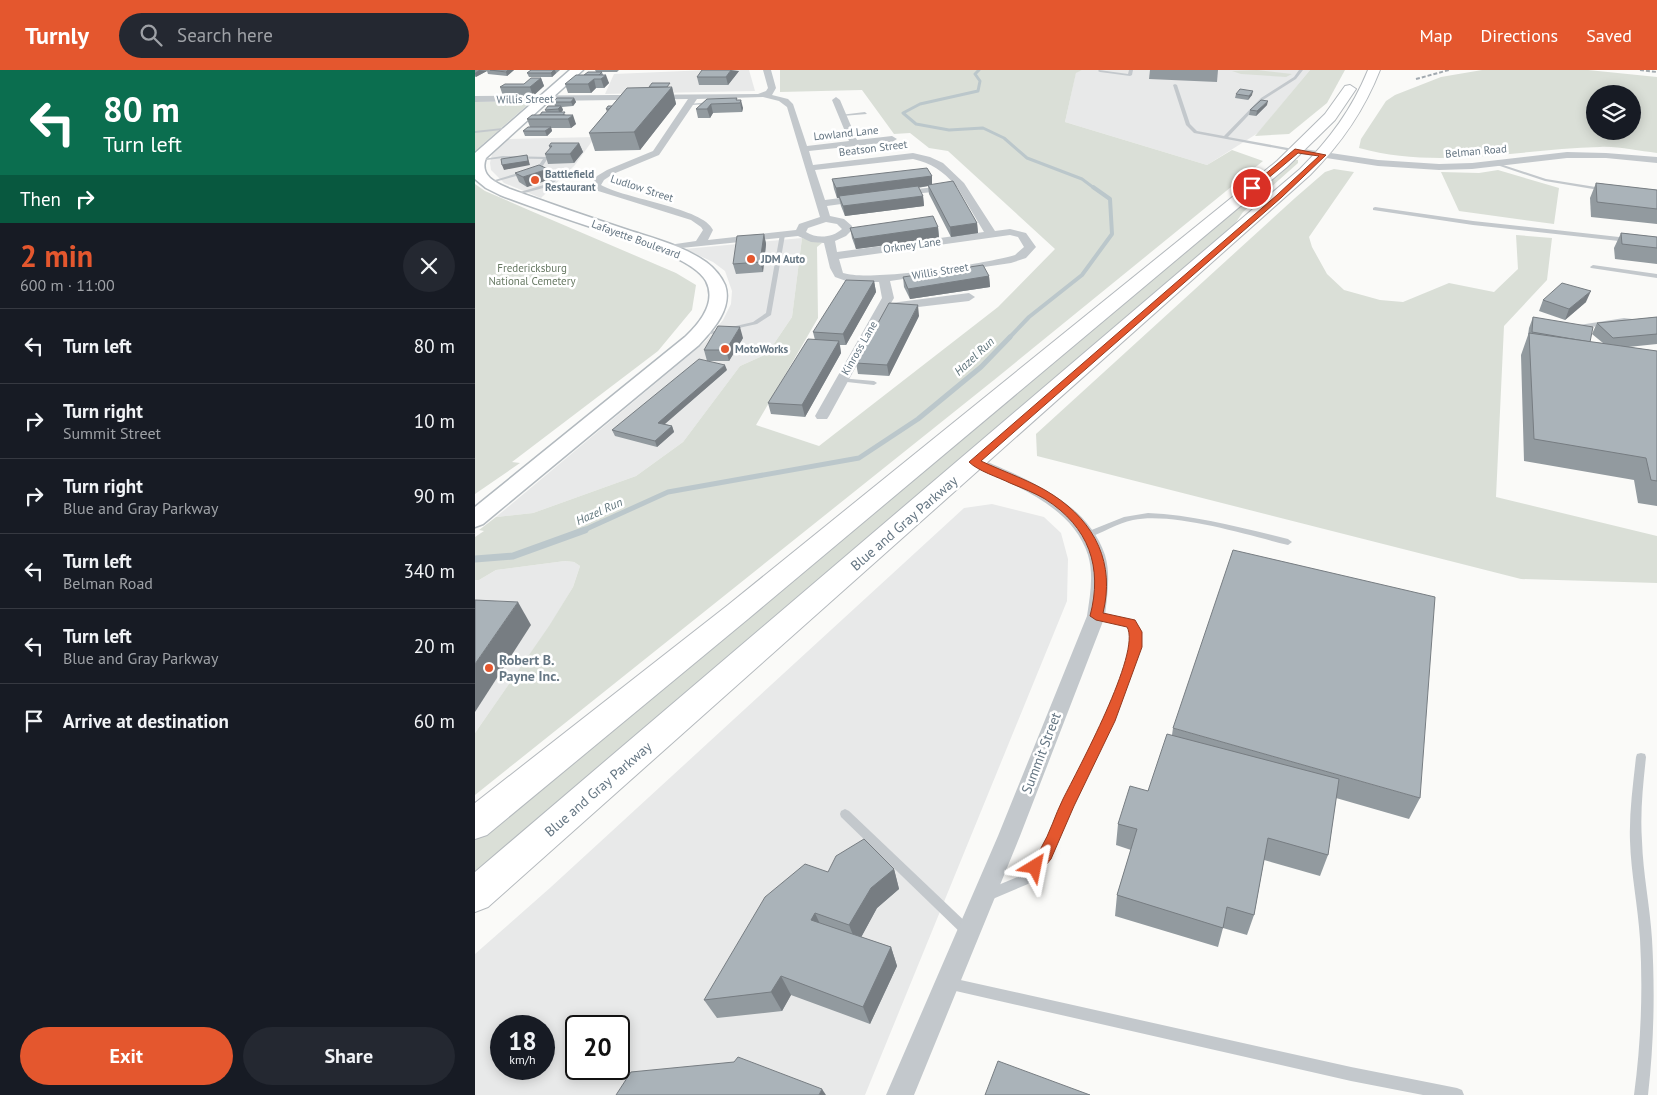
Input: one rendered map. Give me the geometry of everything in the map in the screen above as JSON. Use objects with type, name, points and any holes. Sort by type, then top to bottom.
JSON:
[{"type":"highway","points":[[475,824],[731,618],[1297,151],[1330,117],[1361,70]]},
{"type":"highway","name":"Blue and Gray Parkway","points":[[475,895],[1279,196],[1337,140],[1358,109],[1374,70]]},
{"type":"main road","points":[[487,183],[479,176],[477,162],[510,128],[577,70]]},
{"type":"main road","name":"Lafayette Boulevard","points":[[475,519],[696,337],[713,314],[718,300],[718,290],[714,280],[707,271],[696,263],[666,248],[515,195],[487,183]]},
{"type":"street","points":[[764,95],[769,93],[772,88],[767,70]]},
{"type":"street","name":"Willis Street","points":[[475,99],[692,100],[764,95],[788,102],[792,106],[794,120],[803,149]]},
{"type":"street","name":"Ludlow Street","points":[[692,100],[656,152],[610,172],[600,178],[596,185],[599,188],[640,202],[700,220],[709,230],[701,243]]},
{"type":"street","points":[[836,100],[854,143]]},
{"type":"street","name":"Lowland Lane","points":[[803,149],[892,139]]},
{"type":"street","points":[[803,149],[826,219]]},
{"type":"street","name":"Belman Road","points":[[1297,151],[1409,166],[1458,167],[1496,164],[1541,157],[1579,155],[1657,160]]},
{"type":"street","name":"Beatson Street","points":[[809,168],[913,156],[927,157],[945,170],[961,186],[991,234]]},
{"type":"street","points":[[821,204],[961,186]]},
{"type":"street","points":[[666,248],[800,233],[812,239],[829,238],[844,233],[847,226],[840,221],[826,219],[803,226],[800,233]]},
{"type":"street","name":"Willis Street","points":[[829,238],[838,274],[844,279],[884,279],[1019,258],[1027,253],[1030,247],[1022,235],[1010,232],[991,234]]},
{"type":"street","name":"Orkney Lane","points":[[833,256],[991,234]]},
{"type":"street","name":"Kinross Lane","points":[[822,416],[840,380],[888,298],[884,279]]},
{"type":"street","points":[[883,307],[912,306],[969,298]]},
{"type":"street","name":"Summit Street","points":[[901,1095],[983,897],[1096,616],[1101,598],[1102,581],[1099,560],[1079,523],[1063,507],[1048,496],[974,462]]},
{"type":"lane","points":[[1100,71],[1130,75],[1131,70]]},
{"type":"lane","points":[[1224,138],[1262,99],[1290,82],[1299,75],[1301,70]]},
{"type":"lane","points":[[1175,85],[1188,125],[1201,134],[1297,151]]},
{"type":"lane","points":[[692,100],[719,103]]},
{"type":"lane","points":[[842,115],[865,113]]},
{"type":"lane","points":[[475,132],[510,128]]},
{"type":"lane","points":[[477,162],[503,158],[546,158],[539,168],[487,183]]},
{"type":"lane","points":[[1496,164],[1545,180],[1611,190]]},
{"type":"lane","points":[[515,195],[549,185],[558,176],[539,168]]},
{"type":"lane","points":[[1375,209],[1473,223],[1638,241]]},
{"type":"lane","points":[[696,337],[755,323],[769,314],[782,235]]},
{"type":"lane","points":[[1593,267],[1657,276]]},
{"type":"lane","points":[[1568,328],[1624,320],[1657,324]]},
{"type":"lane","points":[[840,380],[874,383]]},
{"type":"lane","points":[[1087,535],[1133,517],[1148,516],[1200,522],[1288,542]]},
{"type":"lane","points":[[983,897],[1024,880],[1046,854],[1067,805],[1109,721],[1136,647],[1137,632],[1131,623],[1096,616]]},
{"type":"lane","points":[[1641,758],[1637,787],[1637,841],[1645,919],[1648,992],[1641,1095]]},
{"type":"lane","points":[[845,814],[968,932]]},
{"type":"lane","points":[[946,983],[1351,1074],[1457,1095]]},
{"type":"shaded area","points":[[749,70],[755,91],[605,94],[614,74]]},
{"type":"shaded area","points":[[1082,70],[1310,70],[1258,133],[1207,165],[1065,122],[1076,72]]},
{"type":"shaded area","points":[[595,137],[575,165],[541,198],[504,183],[491,170],[492,154],[507,139]]},
{"type":"shaded area","points":[[802,238],[792,317],[767,354],[740,366],[683,442],[636,476],[533,513],[496,517],[706,341],[723,320],[731,304],[732,291],[725,271],[713,262],[685,249]]},
{"type":"shaded area","points":[[992,504],[1044,517],[1061,533],[1068,559],[1067,601],[865,1095],[475,1095],[475,954],[551,887],[964,508]]},
{"type":"shaded area","points":[[565,561],[574,562],[580,566],[573,587],[549,627],[475,733],[475,580],[479,580],[496,570]]},
{"type":"green space","points":[[780,70],[1082,70],[1076,73],[1065,122],[1207,165],[1232,150],[1263,161],[994,380],[475,795],[475,733],[549,626],[573,587],[580,566],[574,562],[565,561],[496,570],[479,580],[475,580],[475,537],[484,531],[479,530],[496,517],[533,513],[636,476],[683,442],[740,366],[767,354],[792,317],[802,238],[822,243],[817,247],[818,318],[756,425],[819,446],[998,307],[1055,249],[948,151],[929,148],[910,133],[894,134],[862,90],[780,92]]},
{"type":"green space","points":[[1257,70],[1292,74],[1286,77],[1241,74],[1232,71]]},
{"type":"green space","points":[[1310,70],[1345,70],[1327,103],[1289,134],[1255,136]]},
{"type":"green space","points":[[1482,70],[1588,70],[1657,77],[1657,153],[1600,147],[1449,158],[1389,154],[1359,148],[1361,139],[1386,101],[1395,95],[1441,77]]},
{"type":"green space","points":[[532,101],[475,151],[475,102]]},
{"type":"green space","points":[[1298,160],[1298,163],[1243,212],[1232,228],[475,875],[475,840],[1290,162]]},
{"type":"green space","points":[[1334,169],[1354,172],[1309,237],[1312,247],[1327,274],[1344,290],[1380,300],[1403,302],[1449,283],[1494,292],[1518,269],[1516,235],[1552,238],[1547,280],[1504,326],[1496,497],[1657,536],[1657,583],[1521,579],[1037,456],[1036,434],[1295,198],[1325,172]]},
{"type":"green space","points":[[1498,170],[1559,188],[1554,224],[1459,211],[1441,172],[1479,173]]},
{"type":"green space","name":"Fredericksburg National Cemetery","points":[[475,184],[485,191],[676,273],[696,285],[692,310],[658,351],[512,462],[520,463],[475,494]]},
{"type":"building","points":[[490,70],[508,70],[506,72]]},
{"type":"building","points":[[531,70],[554,70],[551,73],[527,73]]},
{"type":"building","points":[[702,70],[731,70],[726,77],[697,77]]},
{"type":"building","points":[[588,72],[602,72],[599,75],[584,75]]},
{"type":"building","points":[[576,75],[606,75],[601,79],[594,79],[588,84],[565,84]]},
{"type":"building","points":[[531,78],[541,78],[530,87],[500,87],[505,84],[524,84]]},
{"type":"building","points":[[652,83],[670,83],[667,87],[649,87]]},
{"type":"building","points":[[672,87],[634,132],[589,133],[627,88]]},
{"type":"building","points":[[1240,89],[1253,91],[1249,96],[1236,94]]},
{"type":"building","points":[[557,98],[574,98],[571,102],[553,102]]},
{"type":"building","points":[[737,98],[736,100],[741,100],[740,103],[711,104],[707,109],[696,109],[707,99]]},
{"type":"building","points":[[1261,100],[1268,101],[1257,111],[1250,110]]},
{"type":"building","points":[[548,106],[561,106],[558,109],[545,110]]},
{"type":"building","points":[[542,112],[565,112],[563,115],[540,115]]},
{"type":"building","points":[[532,115],[573,115],[568,119],[527,119]]},
{"type":"building","points":[[528,127],[551,127],[545,131],[523,131]]},
{"type":"building","points":[[551,143],[579,143],[570,154],[545,154],[552,146],[549,146]]},
{"type":"building","points":[[527,155],[528,161],[502,165],[501,159]]},
{"type":"building","points":[[539,165],[548,169],[523,177],[515,173]]},
{"type":"building","points":[[927,168],[932,176],[836,188],[832,179]]},
{"type":"building","points":[[953,181],[977,223],[950,227],[928,185]]},
{"type":"building","points":[[1596,183],[1657,190],[1657,209],[1597,202]]},
{"type":"building","points":[[918,186],[923,196],[843,206],[839,196]]},
{"type":"building","points":[[933,216],[938,227],[854,239],[850,228]]},
{"type":"building","points":[[1621,233],[1657,237],[1657,248],[1622,244]]},
{"type":"building","points":[[764,234],[760,262],[733,264],[737,236]]},
{"type":"building","points":[[983,265],[989,276],[908,289],[903,277]]},
{"type":"building","points":[[846,280],[874,281],[843,334],[813,332]]},
{"type":"building","points":[[1562,283],[1591,291],[1569,309],[1543,300]]},
{"type":"building","points":[[889,303],[918,305],[887,365],[856,363]]},
{"type":"building","points":[[1533,317],[1593,327],[1590,342],[1532,332]]},
{"type":"building","points":[[1657,317],[1657,334],[1613,338],[1597,323]]},
{"type":"building","points":[[718,326],[740,327],[726,350],[704,350]]},
{"type":"building","points":[[1529,333],[1657,351],[1657,481],[1651,480],[1646,458],[1534,439]]},
{"type":"building","points":[[808,339],[839,341],[802,405],[768,403]]},
{"type":"building","points":[[699,359],[725,365],[658,423],[672,426],[655,441],[612,430]]},
{"type":"building","points":[[1233,550],[1435,597],[1420,798],[1173,728]]},
{"type":"building","points":[[475,600],[518,602],[475,664]]},
{"type":"building","points":[[1167,734],[1339,779],[1328,855],[1268,838],[1254,915],[1227,907],[1223,928],[1117,895],[1137,829],[1118,824],[1130,786],[1148,791]]},
{"type":"building","points":[[864,839],[894,869],[871,888],[849,925],[815,913],[811,920],[891,947],[863,1007],[781,976],[771,992],[704,1000],[765,897],[805,864],[828,872],[836,856]]},
{"type":"building","points":[[738,1057],[822,1089],[819,1095],[616,1095],[626,1080],[630,1080],[631,1072],[734,1062]]},
{"type":"building","points":[[998,1061],[1090,1095],[985,1095]]},
{"type":"waterway","name":"Hazel Run","points":[[979,70],[975,74],[980,81],[978,91],[920,104],[903,113],[916,124],[949,130],[983,128],[1004,138],[1027,158],[1082,179],[1094,188]]},
{"type":"waterway","name":"Hazel Run","points":[[1009,338],[1029,317],[1082,275],[1112,234],[1110,199],[1093,187]]},
{"type":"waterway","name":"Hazel Run","points":[[582,531],[668,492],[859,458],[918,419],[981,367],[1010,337]]},
{"type":"waterway","name":"Hazel Run","points":[[475,559],[513,556],[585,530]]},
{"type":"railway","points":[[1416,79],[1449,70]]},
{"type":"railway","points":[[1640,70],[1657,72]]},
{"type":"place","name":"Battlefield Restaurant","points":[[535,180]]},
{"type":"place","name":"JDM Auto","points":[[751,259]]},
{"type":"place","name":"MotoWorks","points":[[725,349]]},
{"type":"place","name":"Robert B. Payne Inc.","points":[[489,668]]},
{"type":"route","points":[[1035,867],[1046,854],[1067,805],[1109,721],[1136,647],[1137,632],[1131,623],[1096,616],[1101,598],[1102,581],[1099,560],[1091,541],[1079,523],[1063,507],[1048,496],[974,462],[1186,278],[1323,155],[1297,151],[1252,188]]}]
